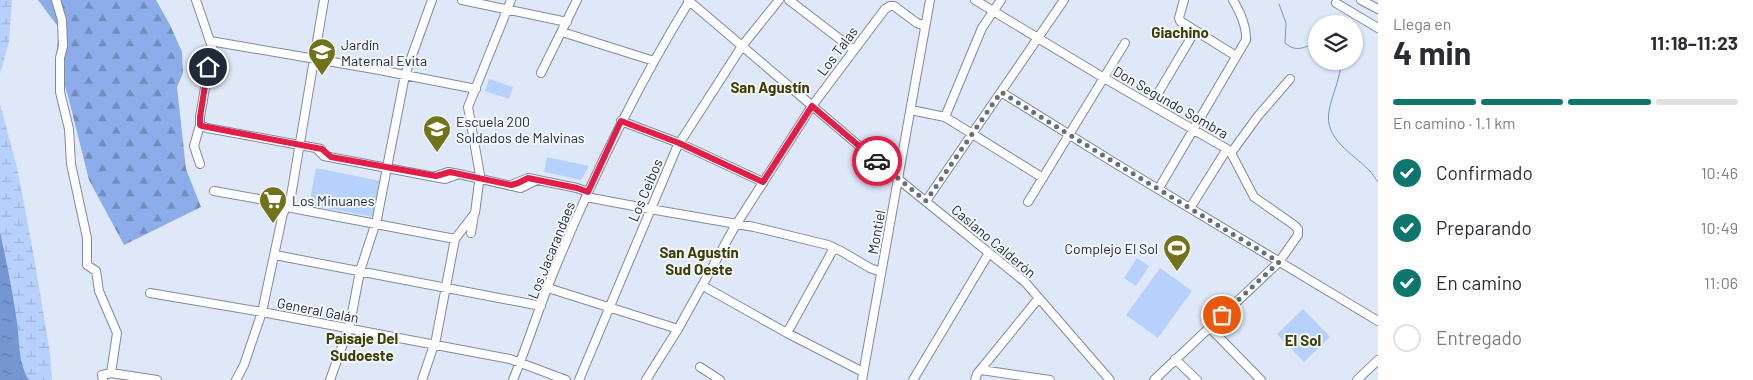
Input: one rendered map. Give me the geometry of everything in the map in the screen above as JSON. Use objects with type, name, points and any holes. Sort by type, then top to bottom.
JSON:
[{"type":"street","points":[[56,0],[62,20],[63,46],[60,58],[60,92],[68,129],[71,164],[87,238],[87,265],[96,272],[100,294],[117,333],[111,373]]},
{"type":"street","points":[[196,0],[210,41],[211,50],[200,125],[194,146],[200,164]]},
{"type":"street","points":[[236,380],[244,364],[262,312],[283,213],[290,202],[324,0]]},
{"type":"street","points":[[330,380],[348,329],[360,271],[376,224],[405,75],[432,0]]},
{"type":"street","points":[[462,0],[567,22]]},
{"type":"street","points":[[471,233],[480,179],[468,110],[511,0]]},
{"type":"street","points":[[541,73],[578,0]]},
{"type":"street","name":"Casiano Calderón","points":[[689,0],[898,179],[1025,282],[1110,380]]},
{"type":"street","name":"Los Jacarandaes","points":[[513,380],[587,194],[621,121],[689,0]]},
{"type":"street","name":"Los Ceibos","points":[[579,380],[679,143],[742,46],[779,0]]},
{"type":"street","points":[[788,0],[854,50]]},
{"type":"street","name":"Montiel","points":[[863,376],[930,0]]},
{"type":"street","name":"Don Segundo Sombra","points":[[975,0],[1229,151],[1254,198],[1298,229],[1298,235],[1279,262]]},
{"type":"street","points":[[945,117],[976,40],[1001,0]]},
{"type":"street","points":[[926,201],[1064,0]]},
{"type":"street","points":[[1184,0],[1179,19],[1194,31],[1236,56]]},
{"type":"street","points":[[1158,188],[1246,40],[1241,15],[1234,0]]},
{"type":"street","points":[[1361,0],[1378,9]]},
{"type":"street","points":[[1336,2],[1375,26],[1378,13]]},
{"type":"street","name":"Los Talas","points":[[646,380],[678,329],[763,182],[812,106],[885,9],[890,6],[898,8],[917,23],[925,26]]},
{"type":"street","points":[[1151,105],[1194,31]]},
{"type":"street","points":[[562,32],[654,60]]},
{"type":"street","points":[[210,41],[476,89]]},
{"type":"street","points":[[1028,202],[1125,43]]},
{"type":"street","points":[[1190,208],[1229,151],[1290,79]]},
{"type":"street","points":[[1001,92],[1378,321]]},
{"type":"street","points":[[911,110],[945,117],[1043,178]]},
{"type":"street","points":[[621,121],[679,143],[763,182]]},
{"type":"street","points":[[200,125],[207,128],[317,148],[325,150],[331,157],[436,176],[448,172],[511,185],[528,178],[577,188],[587,194],[650,209],[738,224],[834,248],[881,272]]},
{"type":"street","points":[[214,191],[455,239]]},
{"type":"street","points":[[422,380],[435,346],[455,239],[474,213]]},
{"type":"street","points":[[787,333],[834,248]]},
{"type":"street","points":[[913,380],[989,253]]},
{"type":"street","points":[[275,256],[541,306]]},
{"type":"street","points":[[1154,380],[1279,262]]},
{"type":"street","points":[[702,286],[863,376]]},
{"type":"street","points":[[548,288],[678,329]]},
{"type":"street","name":"General Galán","points":[[150,293],[262,312],[520,362],[566,380]]},
{"type":"street","points":[[975,380],[980,370],[1038,299]]},
{"type":"street","points":[[1209,327],[1261,380]]},
{"type":"street","points":[[1176,359],[1197,380]]},
{"type":"street","points":[[1357,380],[1378,360]]},
{"type":"street","points":[[700,367],[720,380]]},
{"type":"street","points":[[980,370],[1030,379],[1050,380]]},
{"type":"street","points":[[103,378],[111,373],[157,380]]},
{"type":"green space","points":[[0,0],[12,0],[9,42],[0,74]]},
{"type":"green space","points":[[38,0],[156,0],[182,52],[183,73],[177,87],[186,169],[201,207],[124,245],[89,180],[68,96],[56,59],[59,28]]},
{"type":"green space","points":[[489,79],[513,87],[509,99],[485,91]]},
{"type":"green space","points":[[0,104],[17,167],[33,251],[50,353],[52,380],[0,380]]},
{"type":"green space","points":[[547,157],[589,166],[581,180],[544,172]]},
{"type":"green space","points":[[316,168],[380,181],[373,217],[309,205]]},
{"type":"green space","points":[[1137,258],[1149,266],[1136,286],[1124,278]]},
{"type":"green space","points":[[1160,268],[1192,291],[1158,338],[1126,315]]},
{"type":"green space","points":[[1303,309],[1330,337],[1304,362],[1277,334]]},
{"type":"water","points":[[0,232],[9,274],[22,365],[29,380],[0,380]]},
{"type":"waterway","points":[[1279,4],[1286,23],[1285,43],[1293,48],[1308,46]]},
{"type":"waterway","points":[[1340,70],[1329,111],[1331,130],[1341,145],[1369,170],[1378,182]]},
{"type":"way so far","points":[[877,161],[926,201],[1001,92],[1279,262],[1222,315]]},
{"type":"place","name":"Jardín Maternal Evita","points":[[322,76]]},
{"type":"place","name":"Escuela 200 Soldados de Malvinas","points":[[437,153]]},
{"type":"place","name":"Los Minuanes","points":[[273,224]]},
{"type":"place","name":"Complejo El Sol","points":[[1177,272]]},
{"type":"district","name":"Giachino","points":[[1180,32]]},
{"type":"district","name":"San Agustín","points":[[770,87]]},
{"type":"district","name":"San Agustín Sud Oeste","points":[[699,260]]},
{"type":"district","name":"El Sol","points":[[1303,340]]},
{"type":"district","name":"Paisaje Del Sudoeste","points":[[362,346]]},
{"type":"route","points":[[208,67],[200,117],[200,125],[202,126],[322,149],[331,157],[436,176],[450,172],[511,185],[528,178],[588,192],[621,121],[679,143],[763,182],[812,106],[877,161]]}]
